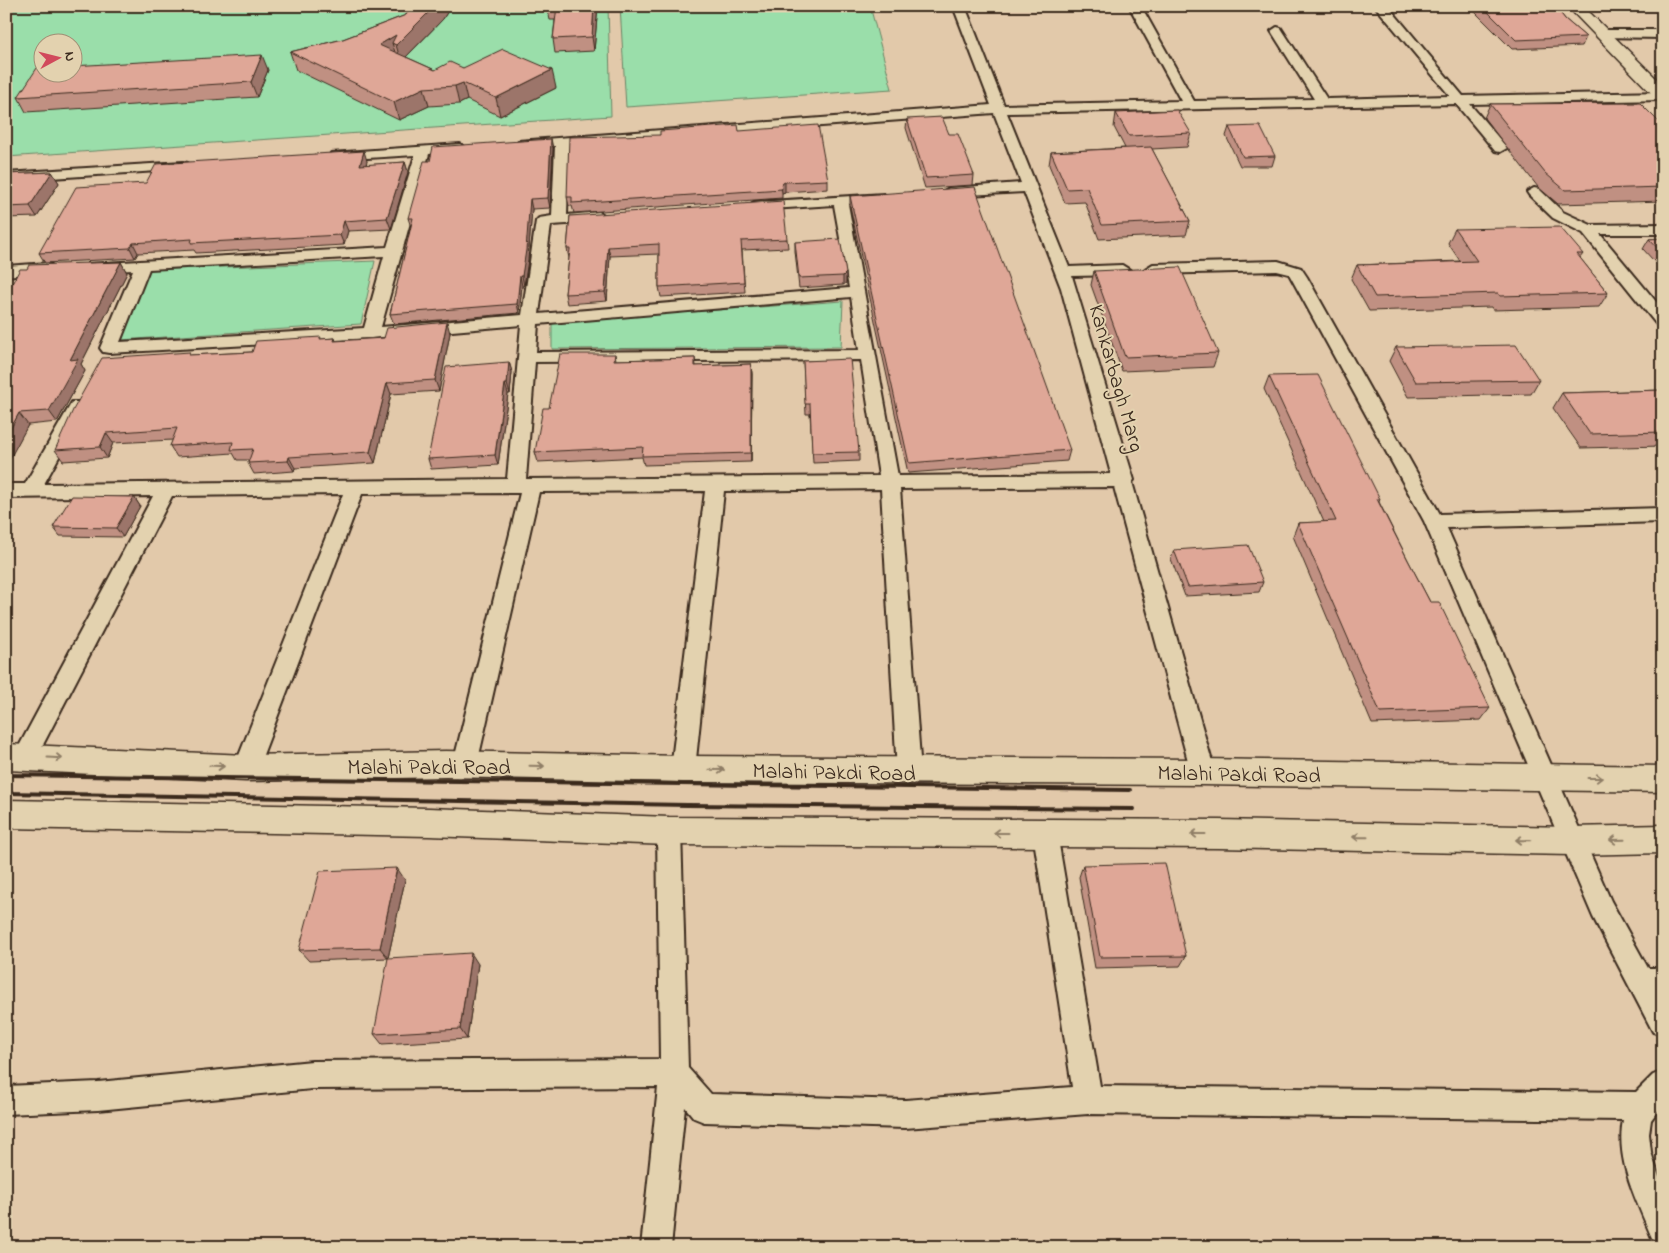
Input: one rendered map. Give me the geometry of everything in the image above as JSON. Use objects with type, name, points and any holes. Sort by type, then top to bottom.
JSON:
[{"type":"main road","points":[[1574,6],[1663,95]]},
{"type":"main road","name":"Malahi Pakdi Road","points":[[16,757],[246,768],[464,764],[683,770],[1203,772],[1546,778],[1663,778]]},
{"type":"main road","points":[[6,814],[436,822],[669,831],[1219,834],[1572,841],[1663,839]]},
{"type":"street","name":"Kankarbagh Marg","points":[[959,6],[997,109],[1062,272],[1124,480],[1203,772]]},
{"type":"street","points":[[1135,6],[1190,105]]},
{"type":"street","points":[[1381,6],[1462,100],[1500,148]]},
{"type":"street","points":[[1277,31],[1322,103]]},
{"type":"street","points":[[1602,34],[1663,34]]},
{"type":"street","points":[[507,145],[997,109],[1663,95]]},
{"type":"street","points":[[559,220],[562,141]]},
{"type":"street","points":[[324,157],[470,148]]},
{"type":"street","points":[[371,333],[393,250],[423,150]]},
{"type":"street","points":[[6,177],[195,165]]},
{"type":"street","points":[[77,188],[86,172]]},
{"type":"street","points":[[929,194],[1028,187]]},
{"type":"street","points":[[1534,192],[1558,215],[1588,230],[1663,321]]},
{"type":"street","points":[[743,207],[899,196]]},
{"type":"street","points":[[840,200],[858,292],[890,482],[909,772]]},
{"type":"street","points":[[464,764],[524,486],[527,357],[530,320],[544,221],[617,216]]},
{"type":"street","points":[[1588,230],[1663,229]]},
{"type":"street","points":[[82,267],[142,266],[393,250]]},
{"type":"street","points":[[32,269],[41,252]]},
{"type":"street","points":[[100,365],[109,348],[142,266]]},
{"type":"street","points":[[1062,272],[1266,266],[1295,271],[1434,521],[1602,908],[1652,981],[1663,1022]]},
{"type":"street","points":[[6,271],[62,268]]},
{"type":"street","points":[[109,348],[371,333],[858,292]]},
{"type":"street","points":[[527,357],[868,355]]},
{"type":"street","points":[[31,491],[86,390]]},
{"type":"street","points":[[6,491],[1124,480]]},
{"type":"street","points":[[683,770],[715,484]]},
{"type":"street","points":[[246,768],[355,488]]},
{"type":"street","points":[[16,757],[166,490]]},
{"type":"street","points":[[1434,521],[1663,515]]},
{"type":"street","points":[[656,1247],[674,1073],[669,831]]},
{"type":"street","points":[[1045,833],[1088,1100]]},
{"type":"street","points":[[6,1100],[98,1096],[312,1075],[674,1073],[704,1108],[905,1114],[1088,1100],[1640,1106]]},
{"type":"street","points":[[1663,1085],[1640,1106],[1634,1130],[1636,1154],[1663,1227]]},
{"type":"green space","points":[[6,6],[608,6],[611,116],[6,157]]},
{"type":"green space","points":[[620,6],[870,6],[892,89],[626,107]]},
{"type":"green space","points":[[375,261],[361,324],[120,340],[148,270]]},
{"type":"green space","points":[[843,301],[841,347],[552,349],[552,322]]},
{"type":"building","points":[[411,6],[435,6],[396,45],[392,43],[396,35],[379,45],[435,70],[450,62],[463,68],[503,49],[552,70],[496,98],[463,83],[455,86],[424,88],[394,102],[290,52],[343,39],[406,15]]},
{"type":"building","points":[[557,6],[594,6],[592,37],[553,39]]},
{"type":"building","points":[[1482,6],[1555,6],[1565,19],[1586,37],[1516,40]]},
{"type":"building","points":[[262,55],[251,82],[18,97],[32,76],[32,82],[82,82],[82,65]]},
{"type":"building","points":[[1640,103],[1663,126],[1663,187],[1565,190],[1545,173],[1490,104]]},
{"type":"building","points":[[1177,110],[1191,133],[1129,136],[1116,113]]},
{"type":"building","points":[[942,117],[949,134],[958,134],[974,175],[926,178],[907,119]]},
{"type":"building","points":[[738,125],[739,131],[818,125],[828,180],[785,182],[781,184],[782,189],[572,203],[572,197],[567,197],[569,137],[660,135],[660,131]]},
{"type":"building","points":[[1260,126],[1275,156],[1243,157],[1229,127]]},
{"type":"building","points":[[551,139],[548,198],[530,199],[526,250],[522,276],[520,276],[517,304],[390,314],[413,218],[408,218],[424,161],[430,161],[433,147]]},
{"type":"building","points":[[1151,147],[1190,221],[1102,225],[1087,188],[1067,189],[1051,152]]},
{"type":"building","points":[[364,151],[360,165],[405,162],[387,218],[344,221],[340,235],[191,243],[192,239],[133,243],[130,248],[39,253],[76,187],[146,183],[156,164]]},
{"type":"building","points":[[52,172],[30,206],[6,207],[6,174]]},
{"type":"building","points":[[975,187],[1070,450],[909,463],[850,196]]},
{"type":"building","points":[[783,201],[787,239],[741,241],[744,282],[659,287],[659,244],[608,247],[605,292],[565,294],[570,249],[567,249],[570,216]]},
{"type":"building","points":[[1560,227],[1583,254],[1577,254],[1608,293],[1500,296],[1498,293],[1375,297],[1357,265],[1477,261],[1455,229]]},
{"type":"building","points":[[1663,238],[1663,254],[1649,239]]},
{"type":"building","points":[[840,239],[846,273],[843,276],[799,278],[795,242]]},
{"type":"building","points":[[121,262],[70,360],[78,359],[49,411],[19,413],[6,437],[6,291],[8,291],[20,269],[27,269],[29,265]]},
{"type":"building","points":[[1180,267],[1218,353],[1125,357],[1094,271]]},
{"type":"building","points":[[447,322],[435,380],[387,383],[370,452],[289,457],[288,461],[248,463],[253,449],[231,450],[233,442],[170,446],[177,428],[106,433],[100,447],[55,450],[73,410],[102,358],[190,352],[189,355],[252,352],[256,341],[321,337],[320,339],[335,338],[334,341],[384,338],[387,328]]},
{"type":"building","points":[[1516,345],[1539,380],[1416,382],[1396,347]]},
{"type":"building","points":[[560,354],[615,354],[614,360],[695,358],[695,366],[751,364],[751,453],[642,456],[643,447],[535,452],[543,408],[549,408]]},
{"type":"building","points":[[850,359],[859,452],[812,453],[810,404],[805,404],[803,361]]},
{"type":"building","points":[[509,362],[495,455],[428,459],[446,367]]},
{"type":"building","points":[[1318,375],[1380,499],[1377,499],[1408,560],[1430,602],[1439,602],[1490,708],[1380,712],[1298,523],[1336,521],[1269,376]]},
{"type":"building","points":[[1663,390],[1663,432],[1590,434],[1562,393]]},
{"type":"building","points":[[72,496],[134,497],[116,528],[53,527]]},
{"type":"building","points":[[1248,545],[1263,582],[1188,587],[1174,550]]},
{"type":"building","points":[[1165,863],[1186,956],[1100,957],[1083,865]]},
{"type":"building","points":[[397,868],[380,948],[299,950],[320,871]]},
{"type":"building","points":[[471,953],[460,1029],[374,1034],[388,958]]},
{"type":"railway","points":[[6,775],[1130,790]]},
{"type":"railway","points":[[6,793],[687,805],[1134,809]]}]
